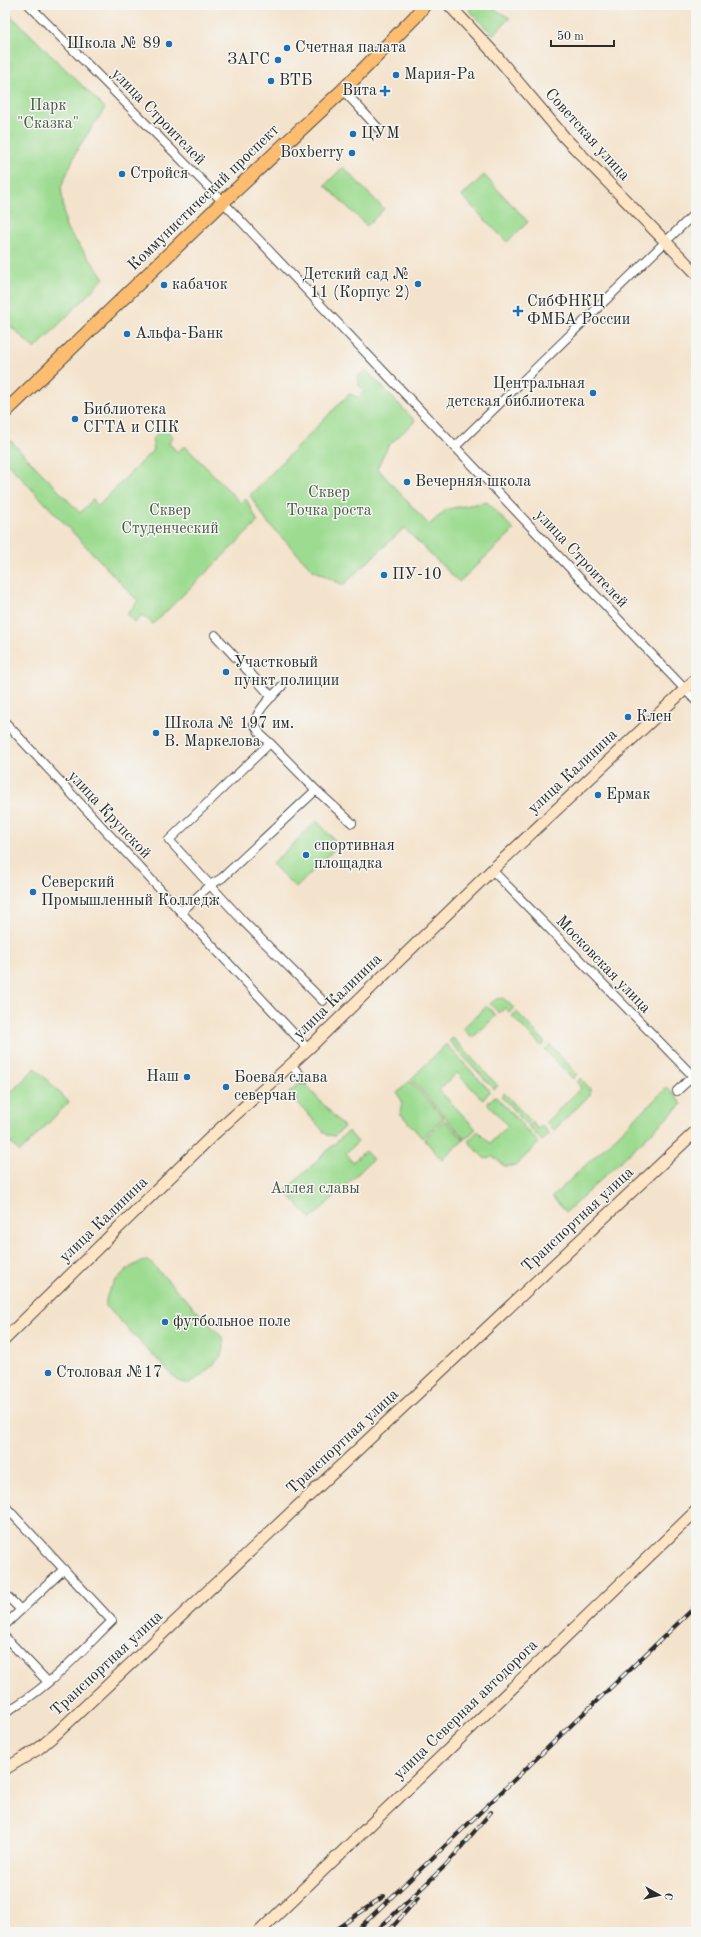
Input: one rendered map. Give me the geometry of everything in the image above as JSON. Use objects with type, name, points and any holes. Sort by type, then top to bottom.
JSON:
[{"type":"main road","name":"Коммунистический проспект","points":[[5,412],[223,202],[342,90],[415,17],[424,5]]},
{"type":"main road","name":"Советская улица","points":[[449,5],[492,51],[565,138],[696,273]]},
{"type":"main road","name":"улица Калинина","points":[[5,1339],[213,1135],[308,1049],[492,870],[696,679]]},
{"type":"main road","name":"Транспортная улица","points":[[5,1769],[38,1749],[62,1728],[696,1131]]},
{"type":"main road","name":"улица Северная автодорога","points":[[259,1932],[696,1511]]},
{"type":"street","name":"улица Строителей","points":[[29,5],[223,202],[696,701]]},
{"type":"street","points":[[342,90],[378,128]]},
{"type":"street","points":[[454,447],[696,212]]},
{"type":"street","points":[[215,635],[272,697]]},
{"type":"street","points":[[282,686],[257,714],[254,724],[261,735],[316,790],[352,823]]},
{"type":"street","name":"улица Крупской","points":[[5,722],[308,1049]]},
{"type":"street","points":[[270,744],[169,840],[210,885],[322,1001]]},
{"type":"street","points":[[181,912],[210,885],[222,878],[316,790]]},
{"type":"street","name":"Московская улица","points":[[492,870],[694,1078]]},
{"type":"street","points":[[291,1065],[304,1079]]},
{"type":"street","points":[[677,1091],[694,1078]]},
{"type":"street","points":[[5,1506],[112,1621],[48,1682],[17,1706],[5,1712]]},
{"type":"street","points":[[5,1625],[64,1569]]},
{"type":"street","points":[[5,1594],[21,1610]]},
{"type":"street","points":[[5,1637],[48,1682]]},
{"type":"green space","points":[[473,5],[487,5],[510,18],[493,35],[469,10]]},
{"type":"green space","name":"Парк \"Сказка\"","points":[[5,10],[105,108],[78,148],[61,187],[66,228],[104,278],[35,349],[5,321]]},
{"type":"green space","points":[[343,167],[384,209],[367,226],[325,185]]},
{"type":"green space","points":[[484,175],[528,222],[507,242],[462,196]]},
{"type":"green space","name":"Сквер Точка роста","points":[[366,370],[415,421],[388,446],[377,468],[429,525],[447,509],[487,502],[514,530],[459,582],[404,528],[343,585],[313,570],[267,522],[250,495],[349,394],[358,397],[364,391],[359,386],[358,377]]},
{"type":"green space","name":"Сквер Студенческий","points":[[164,427],[173,437],[169,443],[177,452],[185,446],[241,503],[246,499],[258,522],[153,624],[142,615],[135,623],[127,614],[138,601],[5,461],[5,441],[8,438],[80,513],[93,499],[98,506],[154,449],[152,439]]},
{"type":"green space","name":"спортивная площадка","points":[[317,821],[339,845],[296,888],[272,864]]},
{"type":"green space","points":[[503,998],[514,1008],[509,1012],[505,1008],[499,1013],[490,1004],[496,999]]},
{"type":"green space","points":[[487,1006],[496,1016],[472,1038],[463,1028]]},
{"type":"green space","points":[[517,1012],[545,1042],[541,1046],[512,1016]]},
{"type":"green space","points":[[453,1038],[498,1086],[494,1089],[449,1041]]},
{"type":"green space","points":[[446,1044],[490,1091],[483,1100],[457,1073],[439,1090],[476,1129],[465,1139],[411,1079]]},
{"type":"green space","points":[[550,1045],[577,1074],[573,1079],[545,1050]]},
{"type":"green space","points":[[35,1068],[69,1102],[20,1152],[5,1137],[5,1098]]},
{"type":"green space","points":[[581,1078],[590,1089],[590,1095],[554,1130],[546,1122],[581,1088],[577,1082]]},
{"type":"green space","points":[[302,1081],[344,1127],[335,1136],[327,1135],[289,1093]]},
{"type":"green space","points":[[410,1081],[444,1118],[422,1138],[400,1113],[402,1101],[397,1093]]},
{"type":"green space","points":[[668,1087],[682,1104],[566,1212],[552,1197]]},
{"type":"green space","points":[[504,1093],[530,1120],[526,1124],[501,1096]]},
{"type":"green space","points":[[496,1097],[539,1143],[515,1166],[504,1166],[493,1156],[488,1159],[484,1158],[468,1141],[478,1131],[490,1143],[508,1126],[487,1103]]},
{"type":"green space","points":[[445,1120],[464,1140],[442,1160],[424,1139]]},
{"type":"green space","points":[[532,1122],[538,1129],[542,1126],[550,1134],[542,1141],[528,1126]]},
{"type":"green space","name":"Аллея славы","points":[[348,1131],[358,1142],[346,1153],[353,1162],[365,1151],[373,1159],[311,1219],[285,1191]]},
{"type":"green space","name":"футбольное поле","points":[[149,1261],[223,1338],[224,1349],[218,1360],[202,1375],[188,1384],[178,1381],[106,1306],[106,1299],[109,1291],[120,1276],[134,1265]]},
{"type":"railway","points":[[355,1932],[696,1606]]},
{"type":"railway","points":[[375,1932],[445,1866],[491,1812]]},
{"type":"railway","points":[[332,1932],[384,1896]]},
{"type":"railway","points":[[388,1932],[418,1898]]},
{"type":"place","name":"Школа № 89","points":[[169,44]]},
{"type":"place","name":"Счетная палата","points":[[287,48]]},
{"type":"place","name":"ЗАГС","points":[[278,60]]},
{"type":"place","name":"Мария-Ра","points":[[396,75]]},
{"type":"place","name":"ВТБ","points":[[271,81]]},
{"type":"place","name":"Вита","points":[[385,91]]},
{"type":"place","name":"ЦУМ","points":[[353,134]]},
{"type":"place","name":"Boxberry","points":[[352,153]]},
{"type":"place","name":"Стройся","points":[[122,174]]},
{"type":"place","name":"Детский сад № 11 (Корпус 2)","points":[[418,284]]},
{"type":"place","name":"кабачок","points":[[164,285]]},
{"type":"place","name":"СибФНКЦ ФМБА России","points":[[518,311]]},
{"type":"place","name":"Альфа-Банк","points":[[127,334]]},
{"type":"place","name":"Центральная детская библиотека","points":[[593,393]]},
{"type":"place","name":"Библиотека СГТА и СПК","points":[[75,419]]},
{"type":"place","name":"Вечерняя школа","points":[[407,482]]},
{"type":"place","name":"ПУ-10","points":[[384,575]]},
{"type":"place","name":"Участковый пункт полиции","points":[[226,672]]},
{"type":"place","name":"Клен","points":[[628,717]]},
{"type":"place","name":"Школа № 197 им. В. Маркелова","points":[[156,733]]},
{"type":"place","name":"Ермак","points":[[598,795]]},
{"type":"place","name":"спортивная площадка","points":[[306,855]]},
{"type":"place","name":"Северский Промышленный Колледж","points":[[33,892]]},
{"type":"place","name":"Наш","points":[[187,1077]]},
{"type":"place","name":"Боевая слава северчан","points":[[226,1087]]},
{"type":"place","name":"футбольное поле","points":[[165,1322]]},
{"type":"place","name":"Столовая №17","points":[[48,1373]]}]
